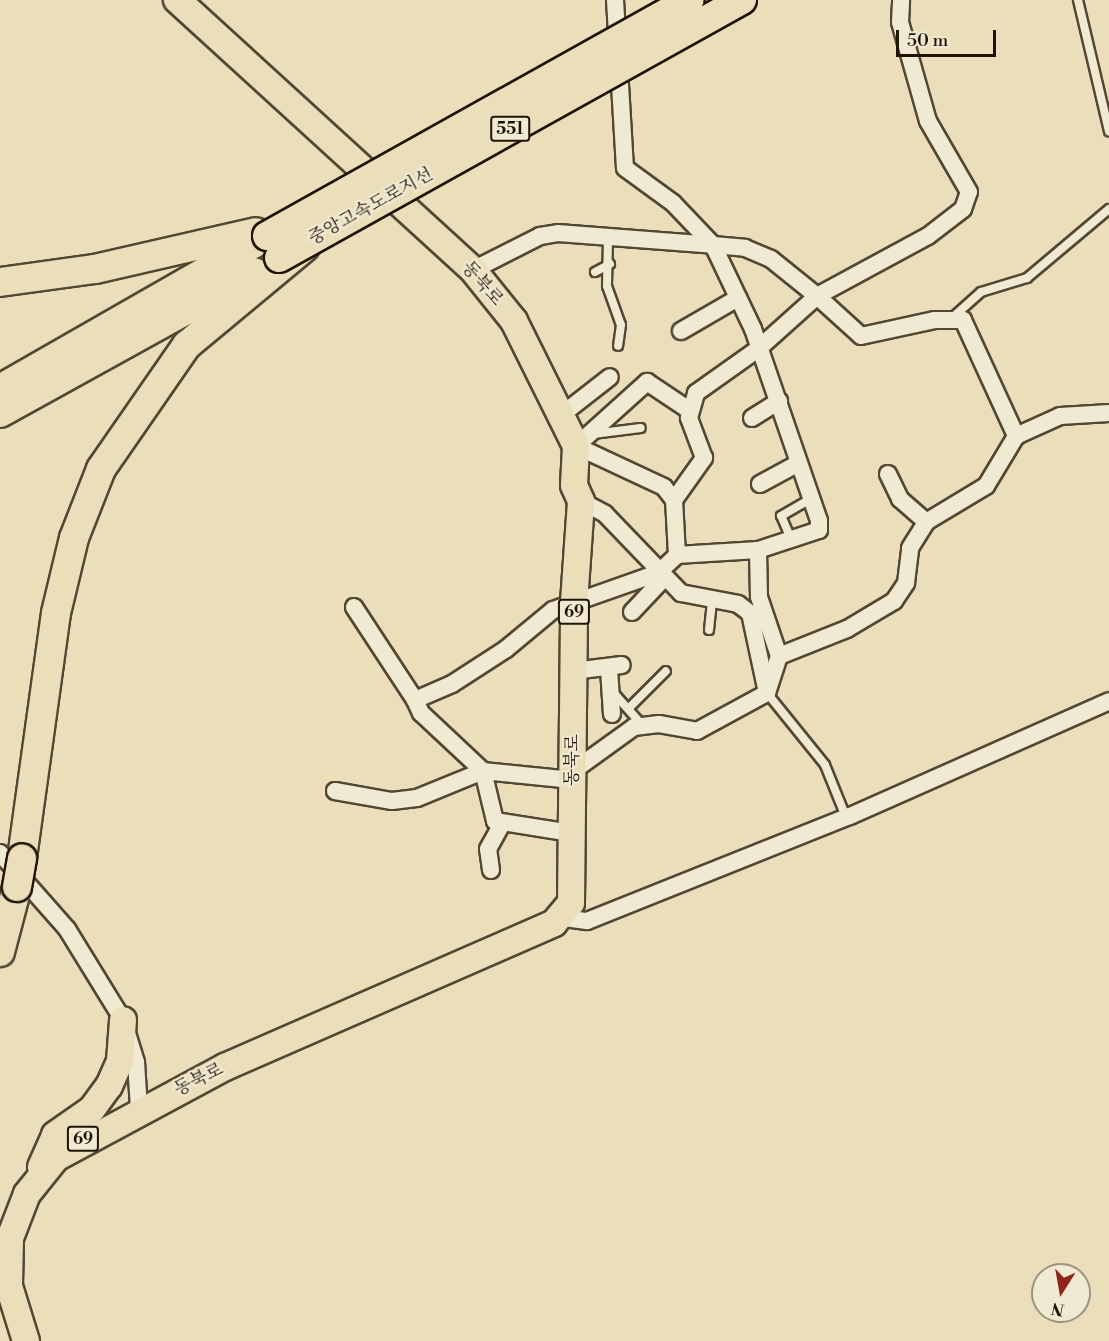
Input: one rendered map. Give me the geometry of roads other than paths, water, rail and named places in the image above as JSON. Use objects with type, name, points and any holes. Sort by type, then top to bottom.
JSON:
[{"type":"highway","name":"중앙고속도로지선","points":[[273,247],[292,222],[690,0]]},
{"type":"highway","name":"중앙고속도로지선","points":[[1,401],[273,247],[319,236],[741,0]]},
{"type":"highway","points":[[8,280],[153,258],[292,222]]},
{"type":"highway","points":[[0,952],[17,887],[11,855],[56,613],[74,538],[101,469],[187,345],[319,236]]},
{"type":"main road","name":"동북로","points":[[26,1341],[12,1302],[8,1254],[14,1223],[35,1181],[69,1148],[139,1109],[518,941],[557,917],[571,903],[574,602],[580,501],[574,485],[583,440],[560,416],[513,321],[473,270],[177,0]]},
{"type":"main road","points":[[35,1181],[55,1135],[92,1109],[109,1086],[120,1060],[123,1020]]},
{"type":"street","points":[[615,0],[613,31],[627,172],[674,203],[713,244],[738,298],[799,451],[797,464],[819,530],[758,550],[677,555]]},
{"type":"street","points":[[689,410],[700,387],[758,349],[817,296],[928,236],[969,200],[969,192],[928,121],[900,22],[901,0]]},
{"type":"street","points":[[473,270],[540,236],[713,244],[746,248],[771,260],[817,296],[861,336],[952,318],[963,320],[970,330],[1016,436]]},
{"type":"street","points":[[681,331],[738,298]]},
{"type":"street","points":[[560,416],[610,377]]},
{"type":"street","points":[[632,612],[677,555],[674,500],[664,487],[583,440],[647,382],[689,410],[704,458],[674,500]]},
{"type":"street","points":[[752,418],[779,402]]},
{"type":"street","points":[[779,656],[847,629],[894,601],[906,583],[910,548],[926,522],[986,486],[1016,436],[1060,416],[1109,413]]},
{"type":"street","points":[[760,484],[797,464]]},
{"type":"street","points":[[888,474],[900,499],[926,522]]},
{"type":"street","points":[[580,501],[605,514],[661,575],[681,593],[738,604],[750,613],[767,693]]},
{"type":"street","points":[[335,791],[392,801],[417,798],[483,771],[573,776],[643,726],[697,731],[767,693],[779,656],[759,597],[758,550]]},
{"type":"street","points":[[415,700],[452,684],[506,649],[541,618],[574,602],[661,575]]},
{"type":"street","points":[[354,607],[415,700],[421,713],[435,721],[483,771],[490,809],[501,826]]},
{"type":"street","points":[[573,671],[615,667],[610,690],[612,714]]},
{"type":"street","points":[[557,917],[587,921],[846,817],[1109,701]]},
{"type":"street","points":[[501,826],[572,833]]},
{"type":"street","points":[[491,870],[488,849],[501,826]]},
{"type":"street","points":[[11,855],[67,929],[123,1020],[136,1062],[139,1109]]},
{"type":"lane","points":[[613,31],[664,0]]},
{"type":"lane","points":[[1078,0],[1109,131]]},
{"type":"lane","points":[[952,318],[981,292],[1027,279],[1109,209]]},
{"type":"lane","points":[[608,238],[610,264],[607,286],[621,325],[618,346]]},
{"type":"lane","points":[[595,272],[610,264]]},
{"type":"lane","points":[[583,440],[641,428]]},
{"type":"lane","points":[[792,539],[781,516],[810,500]]},
{"type":"lane","points":[[709,630],[712,599]]},
{"type":"lane","points":[[629,708],[666,671]]},
{"type":"lane","points":[[610,690],[629,708],[643,726]]},
{"type":"lane","points":[[767,693],[825,765],[846,817]]}]
